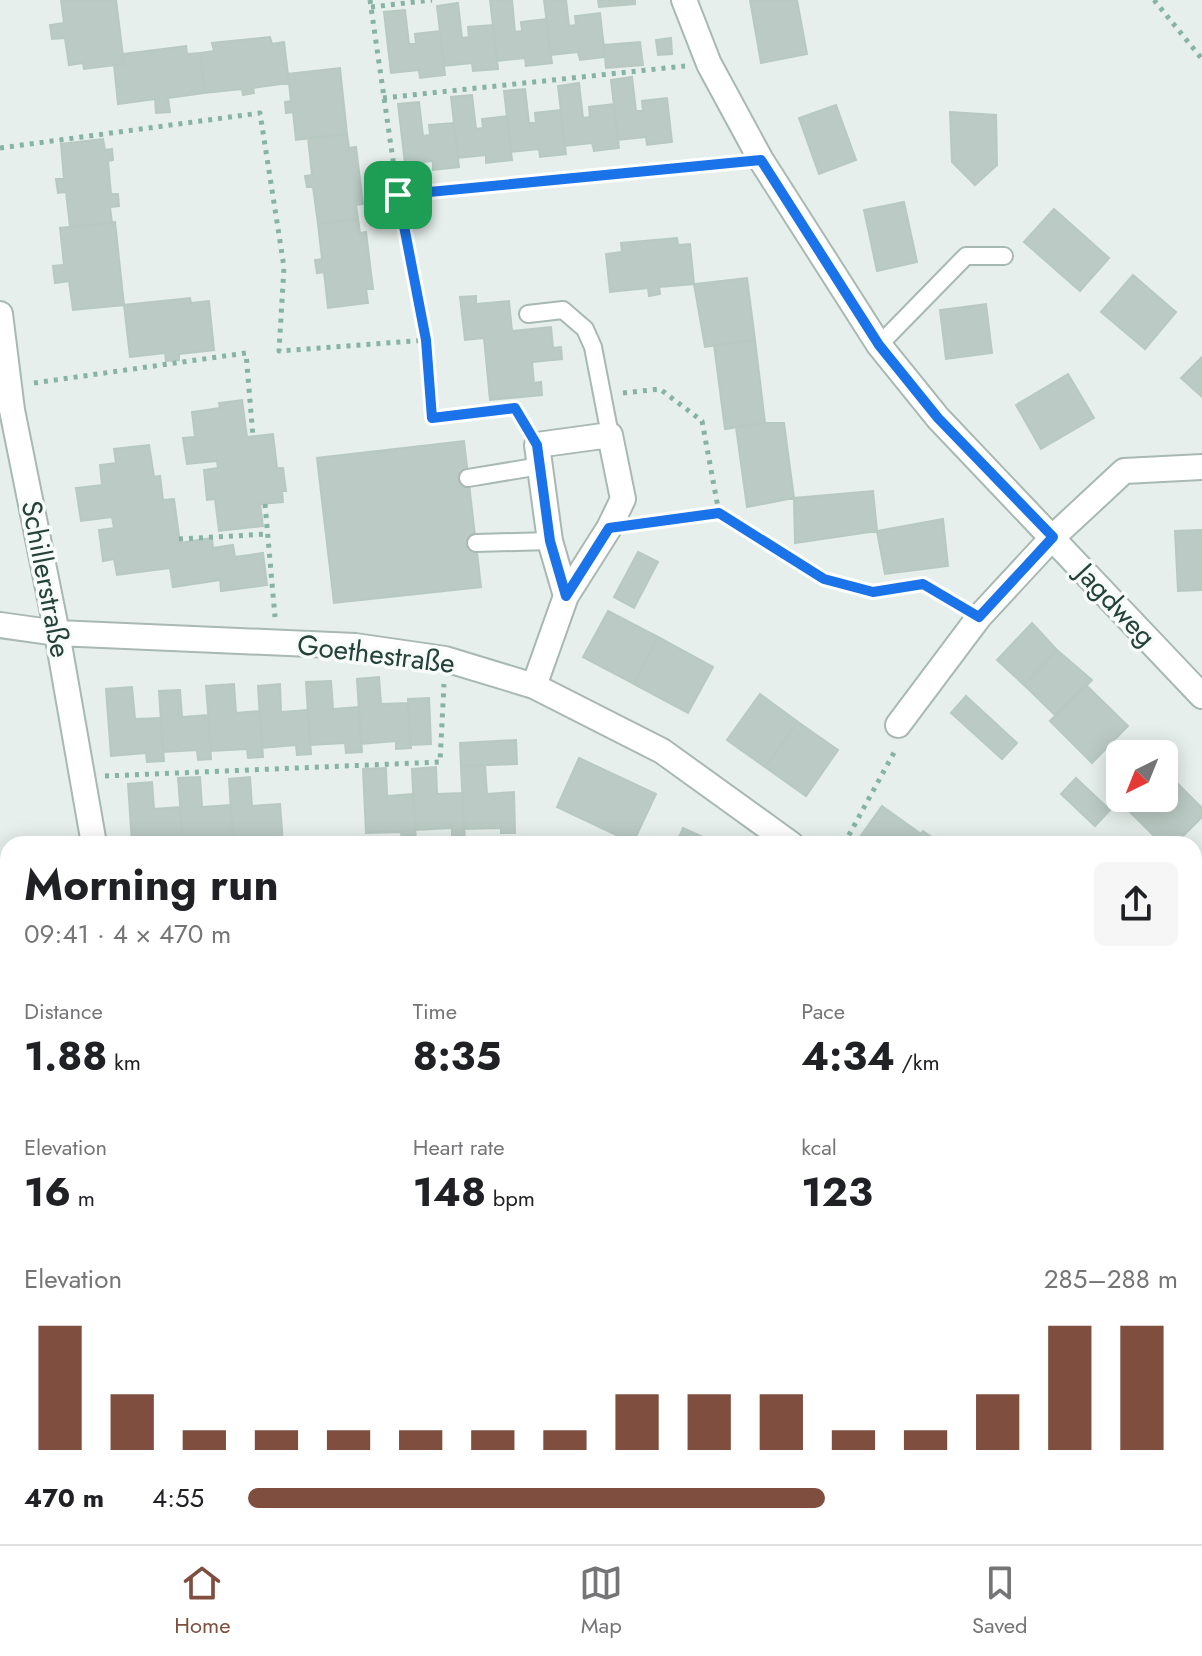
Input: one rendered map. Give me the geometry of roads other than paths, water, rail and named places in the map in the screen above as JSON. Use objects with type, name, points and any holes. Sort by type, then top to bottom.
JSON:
[{"type":"street","name":"Jagdweg","points":[[684,0],[709,64],[761,160],[879,345],[938,418],[1202,696]]},
{"type":"street","name":"Schillerstraße","points":[[0,314],[9,386],[93,836]]},
{"type":"street","points":[[534,686],[566,596],[609,528],[623,499],[610,435],[538,456],[550,541],[566,596]]},
{"type":"street","points":[[898,725],[979,617],[1053,537],[1124,471],[1202,467]]},
{"type":"street","name":"Goethestraße","points":[[0,625],[57,633],[355,646],[445,659],[534,686],[662,751],[780,836]]},
{"type":"lane","points":[[879,345],[966,256],[1004,256]]},
{"type":"lane","points":[[528,314],[563,310],[585,329],[593,347],[610,435]]},
{"type":"lane","points":[[468,478],[538,456]]},
{"type":"lane","points":[[476,543],[550,541]]}]
